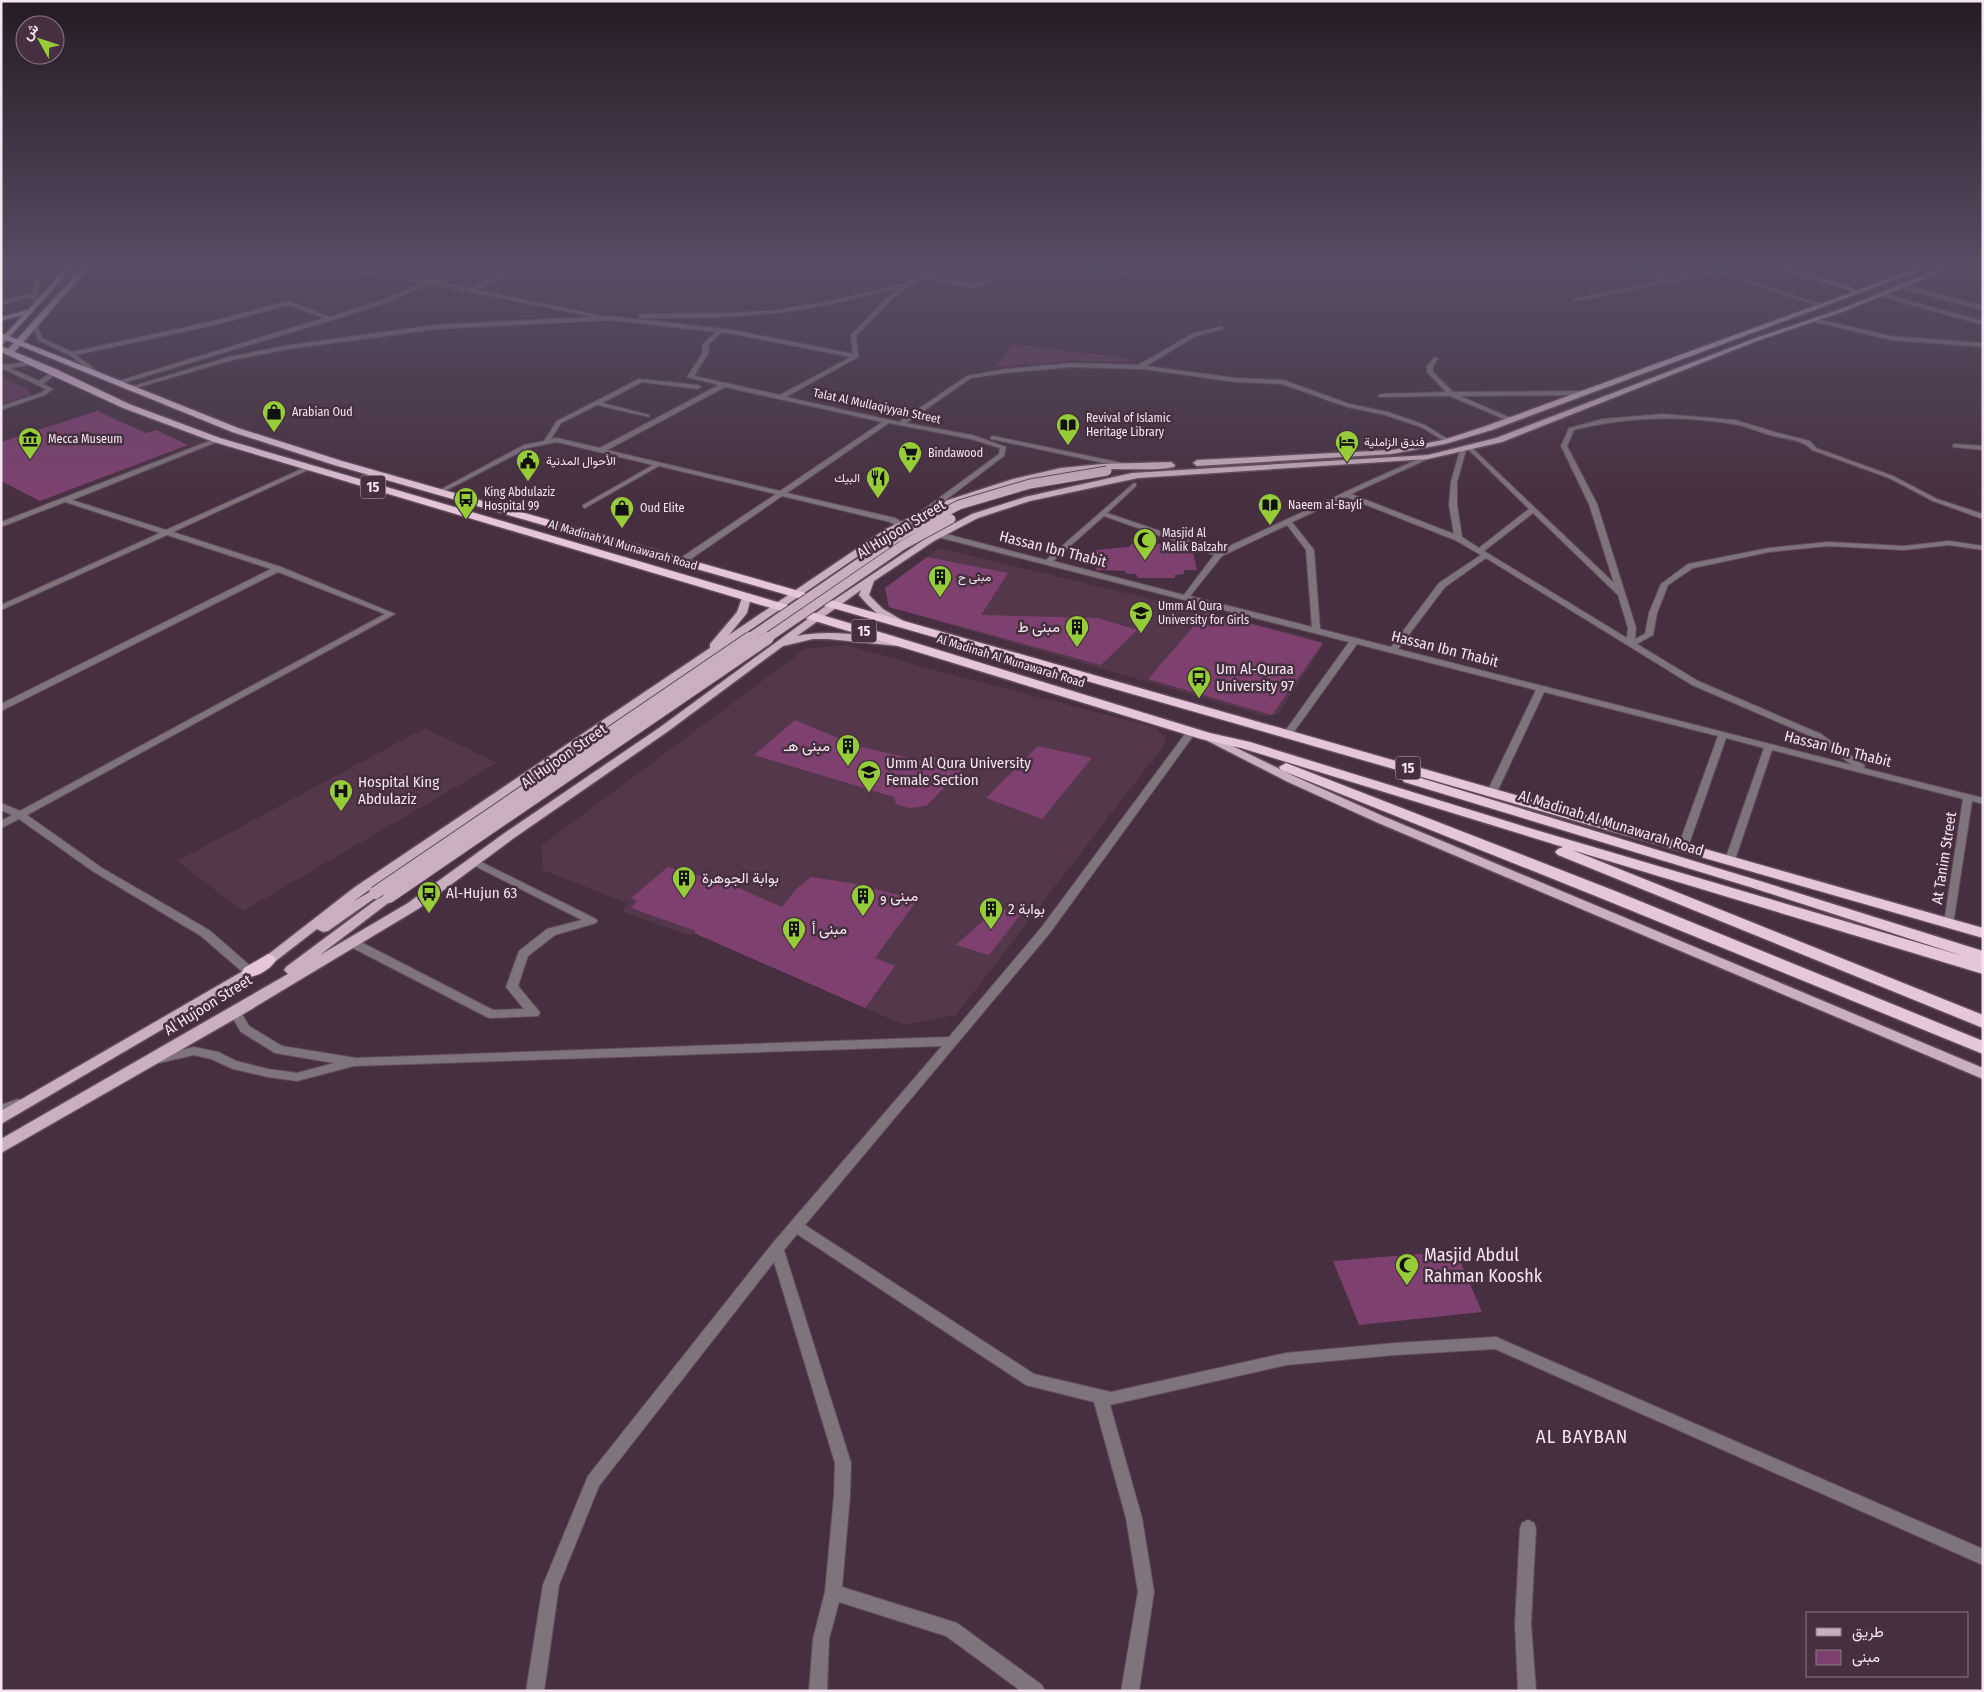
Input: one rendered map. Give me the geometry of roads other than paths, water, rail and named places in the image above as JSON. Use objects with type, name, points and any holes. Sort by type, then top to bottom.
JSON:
[{"type":"highway","name":"Al Madinah Al Munawarah Road","points":[[23,345],[243,433],[338,463],[800,593],[903,625],[1983,933]]},
{"type":"highway","name":"Al Madinah Al Munawarah Road","points":[[5,351],[55,372],[126,406],[217,440],[913,646],[1191,732],[1245,745]]},
{"type":"highway","name":"Al Madinah Al Munawarah Road","points":[[1230,717],[1266,736],[1754,884],[1983,957]]},
{"type":"highway","points":[[1245,745],[1524,831],[1983,968]]},
{"type":"highway","points":[[1245,745],[1276,748],[1498,826],[1983,1022]]},
{"type":"highway","points":[[1245,745],[1267,760],[1609,895],[1983,1048]]},
{"type":"highway","name":"Al Hujoon Street","points":[[250,972],[268,960]]},
{"type":"main road","name":"Al Hujoon Street","points":[[268,960],[324,928],[896,538],[959,505],[1030,484],[1171,465],[1392,452],[1448,441],[1716,345]]},
{"type":"main road","name":"Al Hujoon Street","points":[[1,1146],[235,1012],[389,897],[903,545],[965,512],[1020,493],[1108,474],[1141,475],[1428,457],[1466,449],[1499,440],[1599,399],[1742,345]]},
{"type":"main road","points":[[268,960],[360,890],[901,525],[924,512],[987,489],[1061,471],[1098,467],[1171,465]]},
{"type":"main road","points":[[235,1012],[413,906],[473,861],[663,730],[834,604],[939,535],[976,516],[1028,499],[1141,475]]},
{"type":"main road","points":[[870,580],[864,595],[879,611],[903,625]]},
{"type":"main road","points":[[703,659],[742,613],[746,597]]},
{"type":"main road","points":[[753,663],[793,640],[825,635],[913,646]]},
{"type":"main road","points":[[1206,736],[1261,766],[1417,835],[1725,963],[1983,1074]]},
{"type":"main road","name":"Al Hujoon Street","points":[[1,1118],[250,972]]},
{"type":"street","points":[[52,345],[71,354],[99,376]]},
{"type":"street","points":[[71,354],[115,345]]},
{"type":"street","points":[[117,383],[244,345]]},
{"type":"street","points":[[130,388],[231,358],[305,345]]},
{"type":"street","points":[[706,345],[705,354],[690,377],[781,397]]},
{"type":"street","points":[[796,345],[856,356],[854,345]]},
{"type":"street","points":[[1139,367],[1177,345]]},
{"type":"street","name":"Talat Al Mullaqiyyah Street","points":[[781,397],[856,356]]},
{"type":"street","points":[[1435,359],[1430,366],[1430,372],[1451,394],[1511,420]]},
{"type":"street","points":[[3,366],[34,363]]},
{"type":"street","points":[[900,424],[969,377],[1005,371],[1072,365],[1139,367],[1236,380],[1284,382],[1349,406],[1386,413],[1423,426],[1448,441]]},
{"type":"street","points":[[1,408],[43,394],[50,389],[3,366]]},
{"type":"street","points":[[39,384],[55,372]]},
{"type":"street","points":[[546,442],[559,422],[641,380],[698,387]]},
{"type":"street","points":[[602,450],[724,385]]},
{"type":"street","points":[[1381,396],[1583,393]]},
{"type":"street","name":"Talat Al Mullaqiyyah Street","points":[[781,397],[900,424],[972,437],[992,438],[1127,466]]},
{"type":"street","points":[[596,403],[647,416]]},
{"type":"street","points":[[1630,644],[1632,628],[1593,504],[1564,446],[1571,429],[1603,421],[1664,416],[1735,422],[1776,436],[1808,442],[1814,449],[1891,477],[1935,500],[1983,517]]},
{"type":"street","points":[[682,560],[783,494],[888,421]]},
{"type":"street","name":"Talat Al Mullaqiyyah Street","points":[[924,512],[1002,455],[1003,447],[972,437]]},
{"type":"street","points":[[1,525],[217,440]]},
{"type":"street","name":"Hassan Ibn Thabit","points":[[441,491],[526,446],[557,440],[892,520],[901,525],[939,535],[1983,801]]},
{"type":"street","points":[[1955,446],[1983,448]]},
{"type":"street","points":[[1458,538],[1453,504],[1454,482],[1466,449],[1533,509],[1621,595]]},
{"type":"street","points":[[1186,597],[1219,554],[1428,457]]},
{"type":"street","points":[[585,506],[659,464]]},
{"type":"street","points":[[1,608],[308,468]]},
{"type":"street","points":[[1048,562],[1134,485]]},
{"type":"street","points":[[1345,494],[1458,538],[1695,683],[1818,736],[1866,770]]},
{"type":"street","points":[[1,825],[391,614],[278,569],[66,500]]},
{"type":"street","points":[[1393,650],[1442,585],[1483,553],[1533,509]]},
{"type":"street","points":[[1102,513],[1219,554]]},
{"type":"street","points":[[1288,521],[1310,550],[1316,630]]},
{"type":"street","points":[[1630,644],[1649,634],[1653,613],[1665,584],[1691,566],[1769,550],[1828,544],[1904,548],[1948,543],[1983,548]]},
{"type":"street","points":[[1,708],[278,569]]},
{"type":"street","points":[[1288,734],[1354,640]]},
{"type":"street","points":[[1492,792],[1540,688]]},
{"type":"street","points":[[535,1691],[551,1585],[593,1481],[795,1226],[1045,931],[1191,732]]},
{"type":"street","points":[[1683,847],[1724,734]]},
{"type":"street","points":[[1730,860],[1769,746]]},
{"type":"street","name":"At Tanim Street","points":[[1949,923],[1968,797]]},
{"type":"street","points":[[1,806],[20,815],[98,870],[205,934],[250,972]]},
{"type":"street","points":[[351,942],[491,1014],[534,1013],[512,987],[523,954],[551,932],[592,921],[473,861]]},
{"type":"street","points":[[235,1012],[245,1029],[279,1050],[356,1062],[952,1041]]},
{"type":"street","points":[[151,1060],[194,1051],[214,1055],[233,1065],[297,1077],[356,1062]]},
{"type":"street","points":[[1,1110],[42,1095]]},
{"type":"street","points":[[795,1226],[1031,1380],[1111,1399],[1286,1359],[1496,1343],[1983,1558]]},
{"type":"street","points":[[777,1248],[843,1463],[842,1496],[833,1592],[821,1639],[818,1691]]},
{"type":"street","points":[[1100,1397],[1134,1518],[1146,1592],[1130,1691]]},
{"type":"street","points":[[1527,1691],[1523,1624],[1528,1528]]},
{"type":"street","points":[[833,1592],[950,1629],[1036,1691]]},
{"type":"place","name":"Arabian Oud","points":[[274,433]]},
{"type":"place","name":"Revival of Islamic Heritage Library","points":[[1068,446]]},
{"type":"place","name":"Mecca Museum","points":[[30,460]]},
{"type":"place","name":"فندق الزاملية","points":[[1347,463]]},
{"type":"place","name":"Bindawood","points":[[910,474]]},
{"type":"place","name":"الأحوال المدنية","points":[[528,482]]},
{"type":"place","name":"البيك","points":[[878,499]]},
{"type":"place","name":"King Abdulaziz Hospital 99","points":[[466,520]]},
{"type":"place","name":"Naeem al-Bayli","points":[[1270,526]]},
{"type":"place","name":"Oud Elite","points":[[622,529]]},
{"type":"place","name":"Masjid Al Malik Balzahr","points":[[1145,561]]},
{"type":"place","name":"مبنى ح","points":[[940,598]]},
{"type":"place","name":"Umm Al Qura University for Girls","points":[[1141,634]]},
{"type":"place","name":"مبنى ط","points":[[1077,648]]},
{"type":"place","name":"Um Al-Quraa University 97","points":[[1199,699]]},
{"type":"place","name":"مبنى هـ","points":[[848,767]]},
{"type":"place","name":"Umm Al Qura University Female Section","points":[[869,793]]},
{"type":"place","name":"Hospital King Abdulaziz","points":[[341,812]]},
{"type":"place","name":"بوابة الجوهرة","points":[[684,899]]},
{"type":"place","name":"Al-Hujun 63","points":[[429,914]]},
{"type":"place","name":"مبنى و","points":[[863,917]]},
{"type":"place","name":"بوابة 2","points":[[991,930]]},
{"type":"place","name":"مبنى أ","points":[[794,950]]},
{"type":"place","name":"Masjid Abdul Rahman Kooshk","points":[[1407,1286]]},
{"type":"district","name":"AL BAYBAN","points":[[1582,1436]]}]
